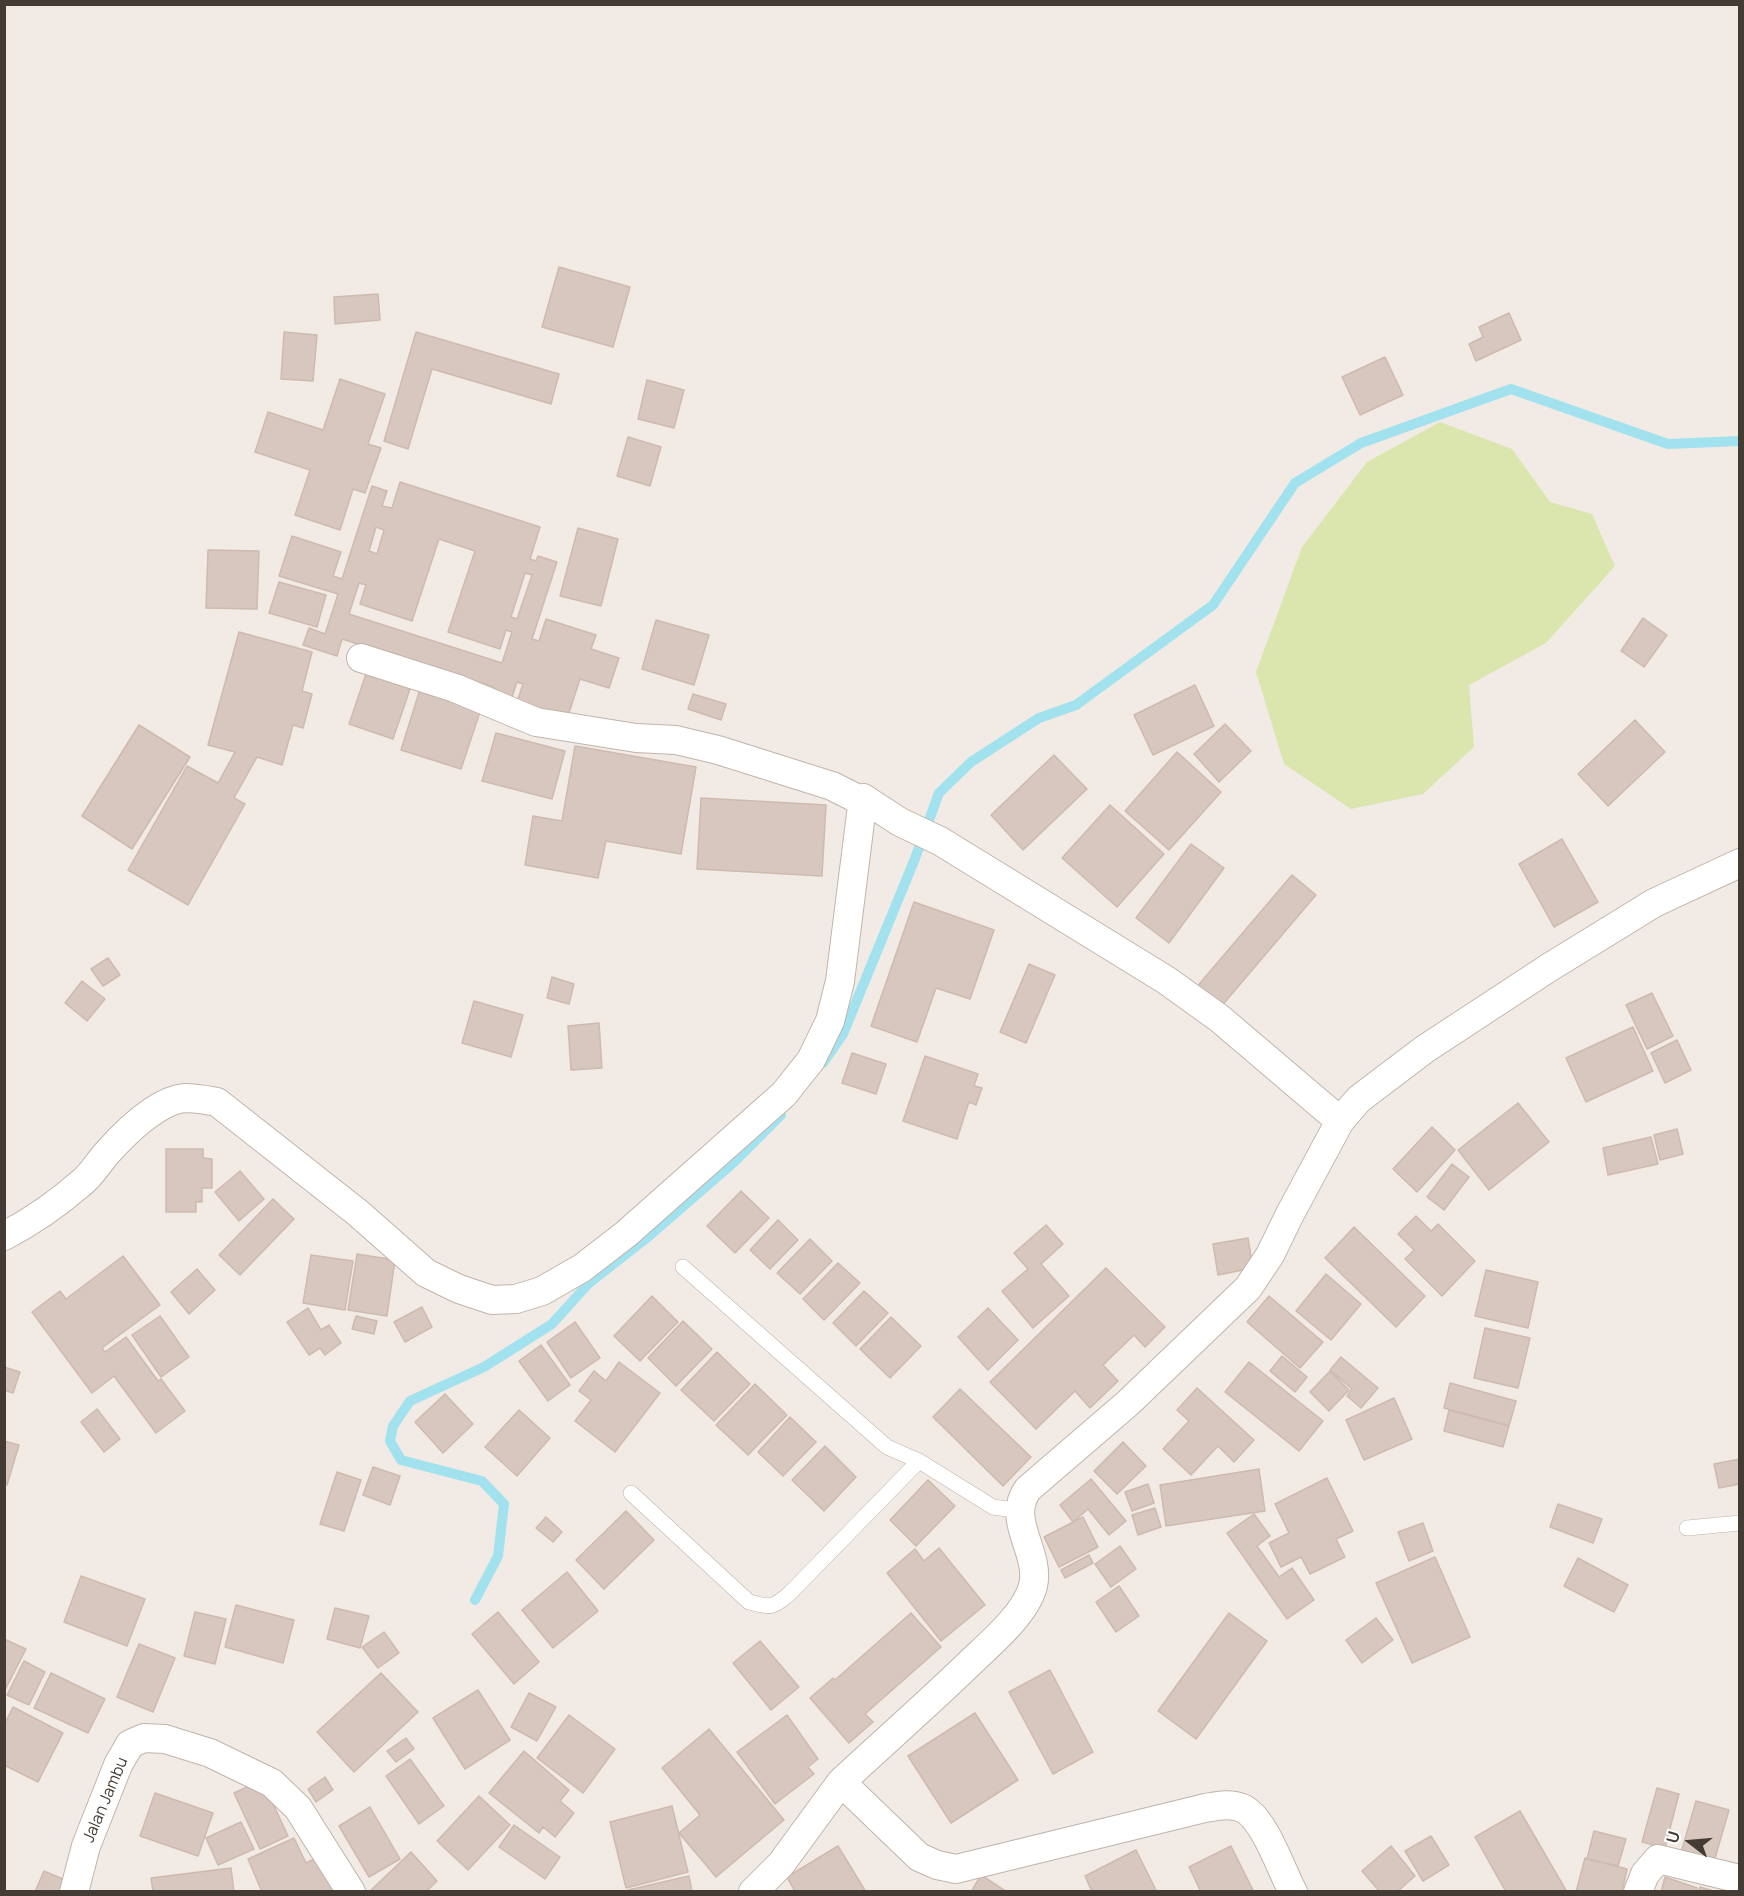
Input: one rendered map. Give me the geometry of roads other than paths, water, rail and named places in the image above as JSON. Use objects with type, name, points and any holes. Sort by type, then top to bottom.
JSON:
[{"type":"street","points":[[361,658],[454,688],[536,722],[636,738],[676,740],[708,747],[832,786],[858,799],[863,798],[900,822],[940,841],[1166,980],[1219,1018],[1340,1121]]},
{"type":"street","points":[[4,1236],[28,1223],[82,1183],[134,1126],[163,1105],[183,1098],[202,1099],[217,1102],[358,1212],[426,1274],[459,1289],[492,1300],[516,1299],[542,1291],[582,1268],[626,1234],[784,1094],[811,1060],[830,1021],[840,981],[863,798]]},
{"type":"street","points":[[753,1892],[781,1864],[842,1782],[928,1704],[1002,1632],[1026,1602],[1033,1585],[1033,1570],[1021,1522],[1019,1509],[1021,1498],[1028,1489],[1128,1403],[1248,1288],[1270,1255],[1340,1121],[1359,1099],[1425,1048],[1550,967],[1654,903],[1740,863]]},
{"type":"street","name":"Jalan Jambu","points":[[74,1892],[86,1846],[118,1765],[130,1744],[144,1738],[165,1739],[210,1753],[272,1783],[298,1808],[351,1892]]},
{"type":"street","points":[[842,1782],[919,1857],[937,1865],[956,1869],[1227,1804],[1242,1808],[1253,1815],[1262,1827],[1293,1892]]},
{"type":"street","points":[[1638,1892],[1645,1874],[1658,1859],[1740,1879]]},
{"type":"lane","points":[[683,1267],[887,1447],[919,1461],[993,1507],[1019,1509]]},
{"type":"lane","points":[[631,1494],[749,1602],[764,1606],[775,1605],[797,1587],[919,1461]]},
{"type":"lane","points":[[1687,1528],[1740,1523]]},
{"type":"waterway","points":[[823,1063],[843,1034],[914,861],[939,793],[971,762],[1039,718],[1076,705],[1213,605],[1295,483],[1361,443],[1511,389],[1668,444],[1740,441]]},
{"type":"waterway","points":[[475,1600],[498,1556],[504,1504],[482,1481],[401,1460],[390,1441],[393,1426],[410,1401],[484,1367],[552,1324],[589,1283],[649,1236],[733,1163],[781,1115]]}]
